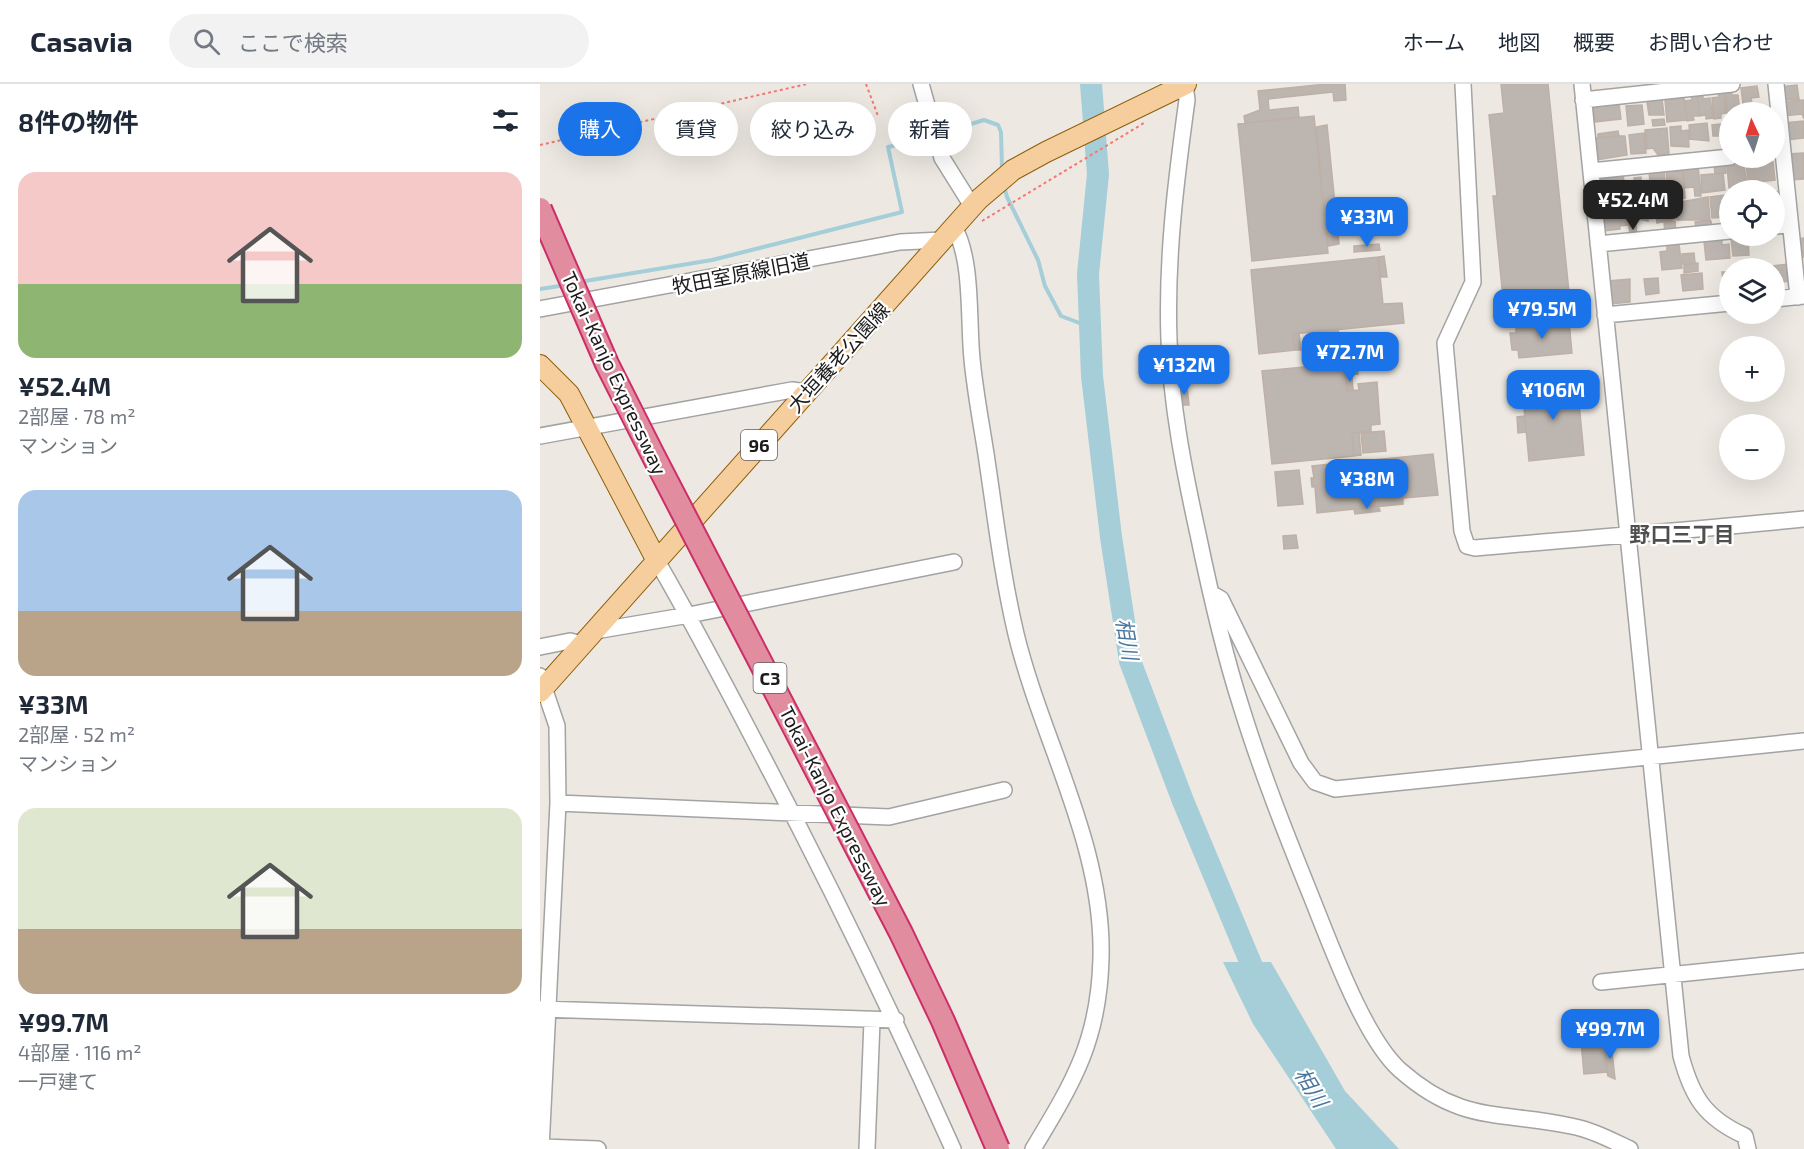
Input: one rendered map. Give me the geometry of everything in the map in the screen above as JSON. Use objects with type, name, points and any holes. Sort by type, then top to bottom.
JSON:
[{"type":"highway","name":"Tokai-Kanjo Expressway","points":[[540,209],[612,374],[901,933],[943,1021],[998,1149]]},
{"type":"main road","name":"大垣養老公園線","points":[[542,685],[589,637],[807,392],[952,234],[975,203],[1013,170],[1184,85]]},
{"type":"main road","points":[[540,365],[569,394],[657,561]]},
{"type":"street","points":[[921,84],[942,158],[975,203]]},
{"type":"street","points":[[1463,84],[1473,282],[1445,343],[1462,531],[1467,546],[1475,548],[1594,537],[1628,537],[1804,519]]},
{"type":"street","points":[[1582,84],[1681,1056],[1690,1087],[1707,1113],[1744,1136],[1748,1146]]},
{"type":"street","points":[[1583,100],[1732,84]]},
{"type":"street","points":[[1776,84],[1777,102]]},
{"type":"street","points":[[1184,85],[1187,100],[1168,266],[1172,393],[1185,475],[1211,593],[1240,705],[1278,814],[1342,973],[1383,1050],[1406,1075],[1428,1092],[1461,1109],[1572,1126],[1602,1135],[1630,1149]]},
{"type":"street","points":[[1591,171],[1719,158]]},
{"type":"street","points":[[1598,244],[1719,232]]},
{"type":"street","points":[[952,234],[965,260],[972,361],[1016,634],[1090,862],[1100,921],[1101,958],[1096,1016],[1090,1043],[1069,1088],[1033,1149]]},
{"type":"street","name":"牧田室原線旧道","points":[[540,309],[952,234]]},
{"type":"street","points":[[1785,237],[1801,296],[1785,298]]},
{"type":"street","points":[[1605,315],[1719,304]]},
{"type":"street","points":[[540,436],[792,390],[807,392]]},
{"type":"street","points":[[657,561],[689,615],[792,813],[896,1020],[953,1149]]},
{"type":"street","points":[[540,647],[954,562]]},
{"type":"street","points":[[1211,593],[1221,599],[1301,763],[1315,782],[1335,789],[1804,741]]},
{"type":"street","points":[[542,685],[557,726],[558,803],[544,1009],[542,1148],[598,1149]]},
{"type":"street","points":[[558,803],[889,817],[1005,790]]},
{"type":"street","points":[[1601,982],[1804,961]]},
{"type":"street","points":[[544,1009],[896,1020]]},
{"type":"street","points":[[867,1149],[872,1021]]},
{"type":"path","points":[[540,145],[807,84]]},
{"type":"path","points":[[866,84],[878,116]]},
{"type":"path","points":[[952,234],[1147,121]]},
{"type":"water","points":[[1223,962],[1271,962],[1345,1091],[1399,1149],[1336,1149],[1253,1024]]},
{"type":"building","points":[[1345,84],[1346,100],[1334,101],[1333,92],[1268,99],[1269,110],[1298,107],[1299,117],[1245,123],[1244,116],[1260,110],[1258,91]]},
{"type":"building","points":[[1501,84],[1548,84],[1571,312],[1505,319],[1493,196],[1497,196],[1489,115],[1504,113]]},
{"type":"building","points":[[1797,85],[1799,99],[1781,100],[1780,87]]},
{"type":"building","points":[[1757,86],[1759,97],[1751,98],[1752,102],[1743,102],[1741,88]]},
{"type":"building","points":[[1731,90],[1732,95],[1738,95],[1739,102],[1726,102],[1725,91]]},
{"type":"building","points":[[1724,91],[1725,102],[1719,102],[1719,118],[1714,119],[1712,98],[1719,97],[1718,92]]},
{"type":"building","points":[[1703,92],[1703,99],[1710,98],[1713,118],[1706,119],[1706,115],[1700,116],[1697,93]]},
{"type":"building","points":[[1691,93],[1697,93],[1699,116],[1693,116],[1694,120],[1687,121],[1685,101],[1692,100]]},
{"type":"building","points":[[1684,98],[1687,120],[1667,122],[1665,100]]},
{"type":"building","points":[[1662,99],[1664,115],[1649,115],[1647,102]]},
{"type":"building","points":[[1804,100],[1804,119],[1802,114],[1785,116],[1785,102],[1782,102]]},
{"type":"building","points":[[1619,104],[1621,119],[1595,122],[1593,107]]},
{"type":"building","points":[[1642,105],[1644,124],[1628,126],[1626,106]]},
{"type":"building","points":[[1314,116],[1328,253],[1252,261],[1238,124]]},
{"type":"building","points":[[1664,119],[1665,125],[1653,126],[1652,120]]},
{"type":"building","points":[[1804,121],[1804,138],[1786,140],[1785,123]]},
{"type":"building","points":[[1707,123],[1709,141],[1690,139],[1689,125]]},
{"type":"building","points":[[1719,124],[1719,136],[1713,136],[1712,125]]},
{"type":"building","points":[[1327,125],[1339,244],[1328,246],[1316,127]]},
{"type":"building","points":[[1681,126],[1681,131],[1688,130],[1689,147],[1671,146],[1670,127]]},
{"type":"building","points":[[1667,128],[1669,154],[1658,155],[1653,148],[1647,149],[1645,130]]},
{"type":"building","points":[[1618,131],[1619,136],[1598,138],[1598,134]]},
{"type":"building","points":[[1644,133],[1646,153],[1631,154],[1629,135]]},
{"type":"building","points":[[1625,136],[1627,155],[1597,160],[1595,138]]},
{"type":"building","points":[[1804,153],[1804,179],[1791,180],[1788,154]]},
{"type":"building","points":[[1714,164],[1719,164],[1719,168],[1726,168],[1726,173],[1715,174]]},
{"type":"building","points":[[1698,165],[1701,196],[1695,196],[1694,187],[1685,188],[1683,166]]},
{"type":"building","points":[[1675,167],[1676,172],[1683,171],[1685,198],[1676,199],[1676,194],[1668,195],[1666,168]]},
{"type":"building","points":[[1727,168],[1745,168],[1746,180],[1728,180]]},
{"type":"building","points":[[1747,168],[1774,168],[1775,180],[1748,180]]},
{"type":"building","points":[[1664,170],[1666,194],[1651,195],[1649,171]]},
{"type":"building","points":[[1723,173],[1724,180],[1719,180],[1719,191],[1702,193],[1701,175]]},
{"type":"building","points":[[1623,174],[1625,191],[1600,194],[1599,177]]},
{"type":"building","points":[[1641,177],[1641,182],[1649,181],[1650,195],[1636,198],[1634,178]]},
{"type":"building","points":[[1633,195],[1634,203],[1617,205],[1616,197]]},
{"type":"building","points":[[1719,196],[1719,218],[1712,218],[1710,197]]},
{"type":"building","points":[[1708,197],[1710,220],[1677,220],[1675,203]]},
{"type":"building","points":[[1673,202],[1675,219],[1657,223],[1655,204]]},
{"type":"building","points":[[1653,203],[1654,218],[1648,221],[1638,219],[1637,204]]},
{"type":"building","points":[[1634,204],[1636,224],[1621,226],[1619,206]]},
{"type":"building","points":[[1617,206],[1620,229],[1604,231],[1602,212],[1608,211],[1607,207]]},
{"type":"building","points":[[1675,221],[1676,233],[1665,234],[1664,222]]},
{"type":"building","points":[[1711,221],[1712,227],[1696,229],[1695,222]]},
{"type":"building","points":[[1636,225],[1637,236],[1630,236],[1629,226]]},
{"type":"building","points":[[1804,238],[1804,257],[1798,258],[1796,239]]},
{"type":"building","points":[[1717,239],[1719,239],[1719,246],[1729,246],[1730,258],[1706,260],[1704,241]]},
{"type":"building","points":[[1379,244],[1380,250],[1354,252],[1354,246]]},
{"type":"building","points":[[1679,244],[1682,268],[1662,270],[1660,252],[1667,251],[1667,245]]},
{"type":"building","points":[[1732,246],[1748,246],[1749,255],[1733,256]]},
{"type":"building","points":[[1694,253],[1695,263],[1683,264],[1682,254]]},
{"type":"building","points":[[1384,256],[1387,277],[1381,277],[1378,257]]},
{"type":"building","points":[[1378,257],[1383,304],[1402,303],[1404,323],[1293,334],[1295,350],[1259,354],[1251,270]]},
{"type":"building","points":[[1698,263],[1698,271],[1684,273],[1684,265]]},
{"type":"building","points":[[1785,264],[1789,264],[1791,281],[1785,282]]},
{"type":"building","points":[[1702,273],[1703,289],[1683,291],[1681,275]]},
{"type":"building","points":[[1658,278],[1659,293],[1646,295],[1644,279]]},
{"type":"building","points":[[1630,279],[1630,302],[1610,304],[1608,281]]},
{"type":"building","points":[[1497,301],[1502,301],[1504,317],[1499,317]]},
{"type":"building","points":[[1569,321],[1572,353],[1519,358],[1518,350],[1512,350],[1510,333],[1516,333],[1516,326]]},
{"type":"building","points":[[1338,329],[1339,335],[1319,337],[1318,331]]},
{"type":"building","points":[[1299,333],[1301,350],[1295,350],[1293,334]]},
{"type":"building","points":[[1345,363],[1347,391],[1359,390],[1358,384],[1377,382],[1380,424],[1371,425],[1371,431],[1352,433],[1354,456],[1272,464],[1262,371]]},
{"type":"building","points":[[1357,363],[1358,374],[1349,375],[1348,364]]},
{"type":"building","points":[[1352,376],[1353,390],[1347,391],[1346,377]]},
{"type":"building","points":[[1577,382],[1584,455],[1529,461],[1522,387]]},
{"type":"building","points":[[1187,387],[1189,405],[1181,405],[1179,388]]},
{"type":"building","points":[[1522,387],[1523,403],[1515,404],[1513,388]]},
{"type":"building","points":[[1524,416],[1526,432],[1518,433],[1517,417]]},
{"type":"building","points":[[1384,431],[1386,451],[1363,453],[1361,433]]},
{"type":"building","points":[[1359,432],[1361,455],[1354,456],[1352,433]]},
{"type":"building","points":[[1433,454],[1438,495],[1403,498],[1403,504],[1317,513],[1315,487],[1312,487],[1311,478],[1314,478],[1312,466]]},
{"type":"building","points":[[1299,470],[1303,504],[1278,506],[1275,472]]},
{"type":"building","points":[[1379,506],[1380,511],[1355,514],[1354,509]]},
{"type":"building","points":[[1296,535],[1298,548],[1284,549],[1283,536]]},
{"type":"building","points":[[1602,1018],[1607,1072],[1584,1074],[1579,1020]]},
{"type":"building","points":[[1611,1042],[1615,1079],[1608,1076],[1607,1072],[1605,1043]]},
{"type":"waterway","name":"相川","points":[[1091,84],[1098,174],[1088,274],[1092,376],[1111,537],[1130,661],[1183,801],[1262,990]]},
{"type":"waterway","points":[[972,124],[984,120],[998,125],[1001,132],[1002,169]]},
{"type":"waterway","points":[[579,282],[712,260],[902,212],[890,156]]},
{"type":"waterway","points":[[1004,186],[1007,197],[1038,260],[1045,286],[1061,316],[1090,327]]},
{"type":"waterway","points":[[540,289],[566,285]]},
{"type":"district","name":"野口三丁目","points":[[1682,533]]}]
